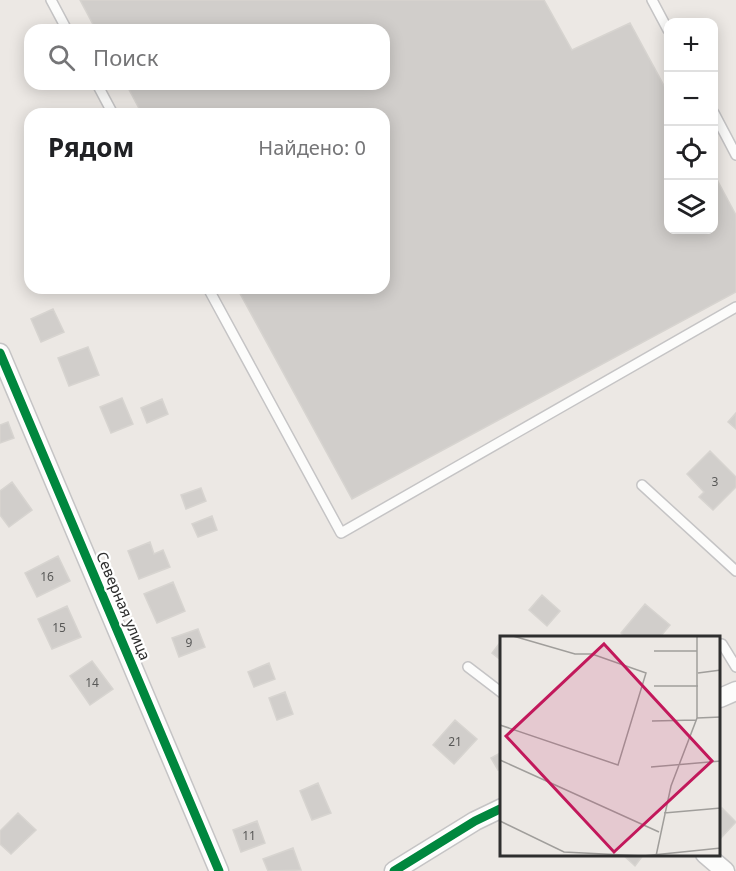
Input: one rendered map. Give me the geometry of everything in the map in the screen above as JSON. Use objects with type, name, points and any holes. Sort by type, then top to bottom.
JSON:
[{"type":"street","name":"Северная улица","points":[[0,353],[219,871]]},
{"type":"street","points":[[721,698],[736,691]]},
{"type":"street","points":[[394,871],[475,821],[500,809]]},
{"type":"street","points":[[706,856],[725,871]]},
{"type":"lane","points":[[51,0],[65,24]]},
{"type":"lane","points":[[652,0],[664,21]]},
{"type":"lane","points":[[100,90],[110,108]]},
{"type":"lane","points":[[718,121],[736,155]]},
{"type":"lane","points":[[211,294],[341,532],[736,307]]},
{"type":"lane","points":[[642,485],[736,571]]},
{"type":"lane","points":[[722,644],[736,667]]},
{"type":"lane","points":[[468,667],[500,691]]},
{"type":"building","points":[[80,0],[544,0],[572,50],[630,23],[664,86],[664,234],[718,234],[718,181],[736,215],[736,292],[352,499],[240,294],[390,294],[390,108],[139,108],[129,90],[390,90],[390,24],[93,24]]},
{"type":"building","points":[[53,309],[64,332],[41,342],[31,319]]},
{"type":"building","points":[[88,347],[99,375],[69,386],[58,358]]},
{"type":"building","points":[[122,398],[133,424],[111,433],[100,407]]},
{"type":"building","points":[[162,399],[168,414],[147,423],[141,408]]},
{"type":"building","points":[[736,413],[736,429],[728,422]]},
{"type":"building","points":[[8,422],[14,438],[0,443],[0,425]]},
{"type":"building","points":[[710,451],[736,477],[736,487],[713,510],[699,497],[704,492],[687,474]]},
{"type":"building","points":[[12,482],[32,510],[9,527],[0,515],[0,491]]},
{"type":"building","points":[[201,488],[206,501],[186,509],[181,495]]},
{"type":"building","points":[[212,516],[217,530],[198,537],[192,524]]},
{"type":"building","points":[[150,542],[154,554],[163,550],[170,567],[139,579],[128,551]]},
{"type":"building","points":[[58,556],[70,581],[37,597],[25,573]]},
{"type":"building","points":[[173,582],[185,611],[157,623],[144,594]]},
{"type":"building","points":[[542,595],[560,611],[547,626],[529,610]]},
{"type":"building","points":[[645,604],[670,625],[661,636],[624,636],[621,633]]},
{"type":"building","points":[[67,606],[81,637],[52,649],[38,619]]},
{"type":"building","points":[[198,629],[205,647],[179,657],[172,638]]},
{"type":"building","points":[[500,643],[500,659],[492,653]]},
{"type":"building","points":[[92,661],[113,689],[90,705],[70,676]]},
{"type":"building","points":[[269,663],[275,679],[254,687],[248,672]]},
{"type":"building","points":[[285,692],[293,714],[277,720],[269,698]]},
{"type":"building","points":[[455,720],[477,739],[454,764],[433,745]]},
{"type":"building","points":[[500,753],[500,769],[498,770],[491,758]]},
{"type":"building","points":[[318,783],[331,813],[312,820],[300,791]]},
{"type":"building","points":[[722,808],[736,822],[721,838]]},
{"type":"building","points":[[18,813],[36,830],[11,854],[0,844],[0,831]]},
{"type":"building","points":[[257,821],[265,843],[241,852],[233,830]]},
{"type":"building","points":[[293,848],[301,870],[268,871],[263,859]]},
{"type":"building","points":[[624,856],[642,856],[635,866]]},
{"type":"cycle path","points":[[0,353],[219,871]]},
{"type":"cycle path","points":[[394,871],[475,821],[500,809]]}]
